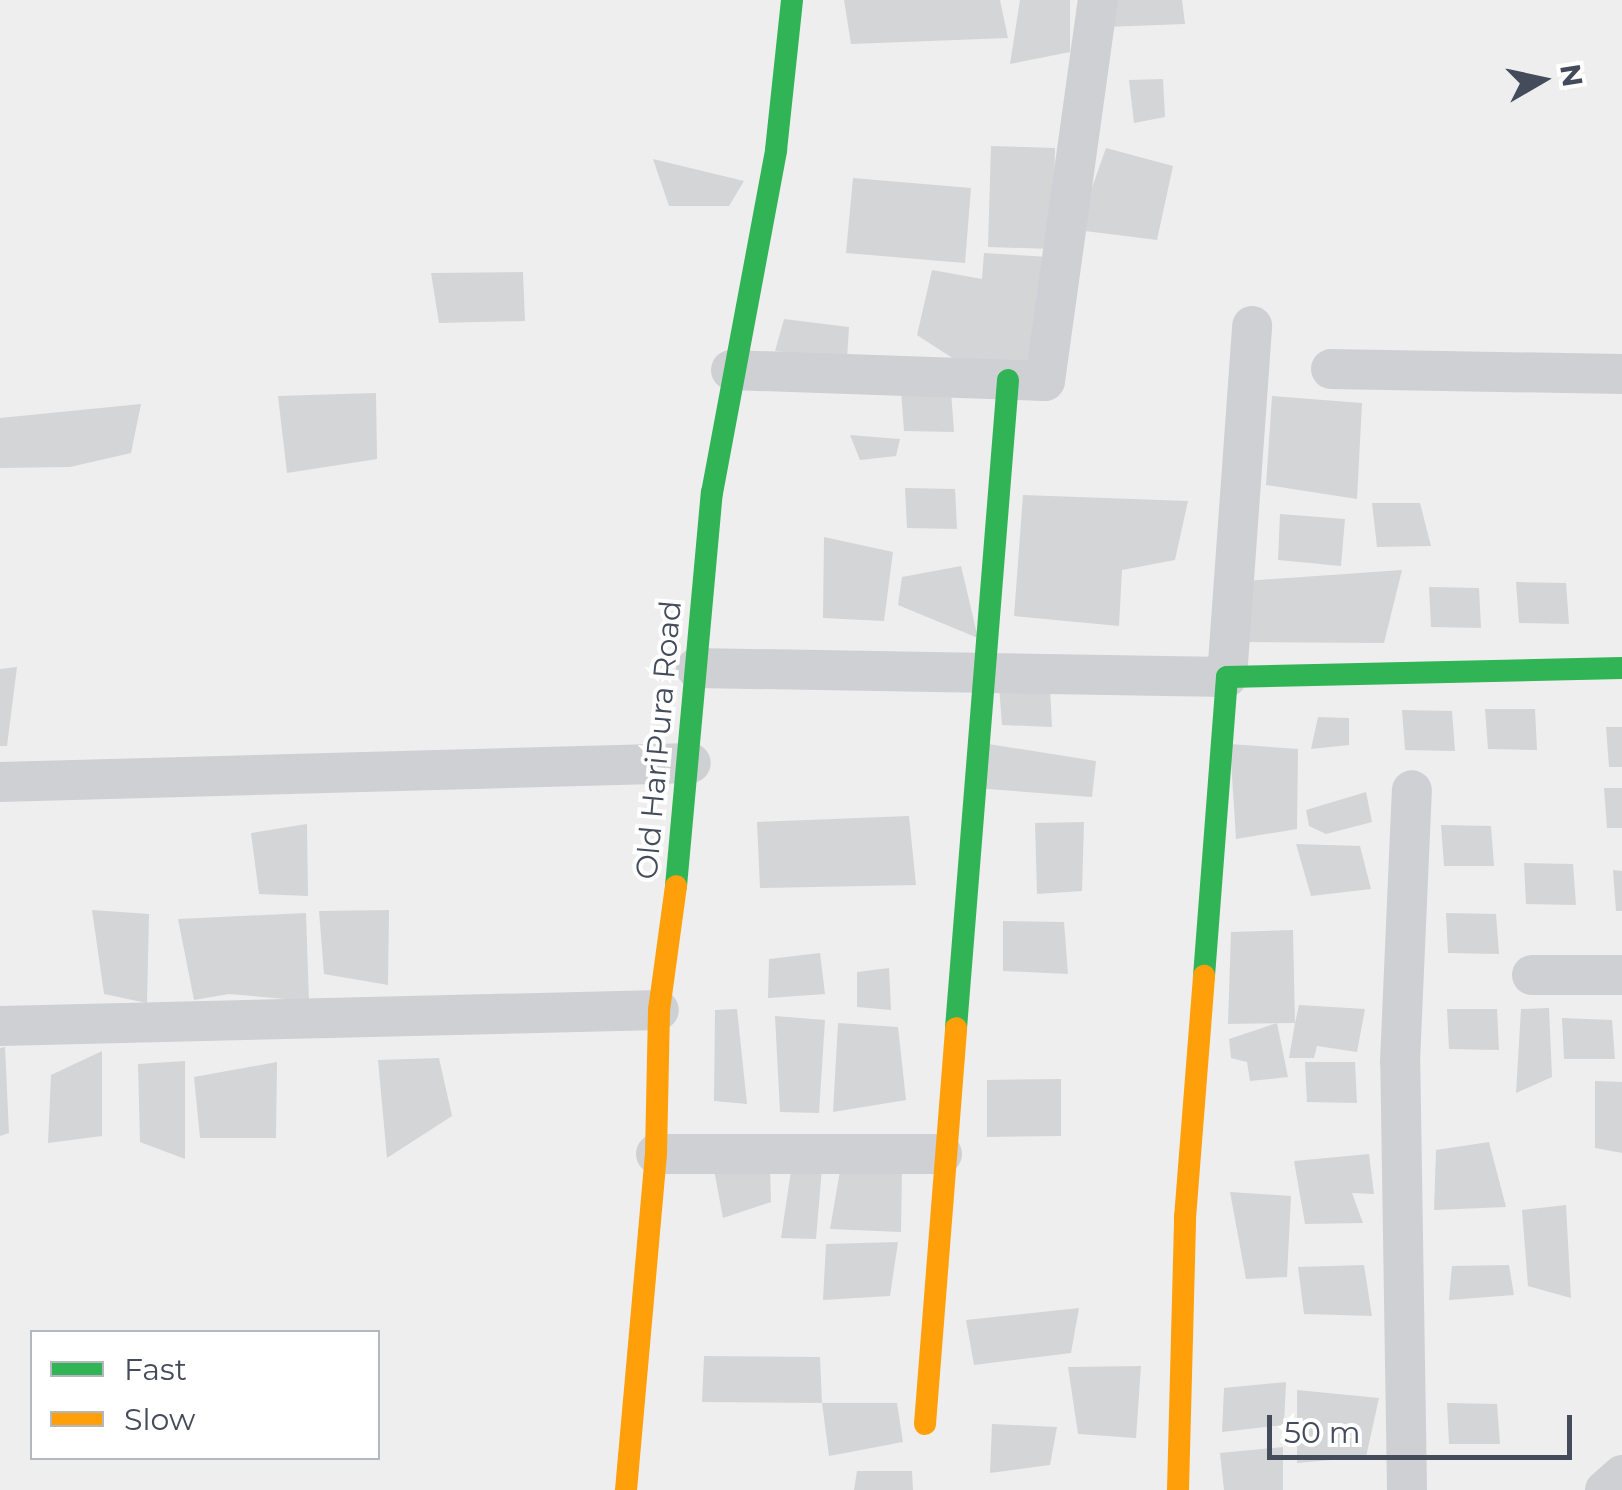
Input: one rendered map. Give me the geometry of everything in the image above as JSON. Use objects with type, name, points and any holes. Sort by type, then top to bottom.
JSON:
[{"type":"street","name":"Old HariPura Road","points":[[626,1490],[656,1154],[659,1010],[691,763],[696,668],[731,370],[776,150],[792,0]]},
{"type":"street","points":[[731,370],[1045,382],[1098,0]]},
{"type":"street","points":[[1178,1490],[1185,1218],[1252,326]]},
{"type":"street","points":[[1330,368],[1622,374]]},
{"type":"street","points":[[925,1424],[980,670],[1008,380]]},
{"type":"street","points":[[696,668],[1228,677],[1622,668]]},
{"type":"street","points":[[0,782],[691,763]]},
{"type":"street","points":[[1407,1490],[1400,1062],[1412,790]]},
{"type":"street","points":[[1532,975],[1622,975]]},
{"type":"street","points":[[0,1026],[659,1010]]},
{"type":"street","points":[[656,1154],[942,1154]]},
{"type":"street","points":[[1605,1490],[1622,1475]]},
{"type":"building","points":[[844,0],[1000,0],[1008,38],[851,44]]},
{"type":"building","points":[[1020,0],[1070,0],[1070,52],[1010,64]]},
{"type":"building","points":[[1112,0],[1182,0],[1185,24],[1105,27]]},
{"type":"building","points":[[1163,79],[1165,117],[1134,123],[1129,80]]},
{"type":"building","points":[[991,146],[1055,148],[1053,249],[988,247]]},
{"type":"building","points":[[1106,148],[1173,166],[1157,240],[1077,230]]},
{"type":"building","points":[[653,159],[744,181],[729,206],[669,206]]},
{"type":"building","points":[[853,178],[971,188],[965,263],[846,253]]},
{"type":"building","points":[[984,253],[1049,257],[1043,377],[977,374],[917,335],[932,270],[982,279]]},
{"type":"building","points":[[523,272],[525,321],[439,323],[431,273]]},
{"type":"building","points":[[784,319],[849,327],[847,359],[775,351]]},
{"type":"building","points":[[901,390],[951,391],[954,432],[904,431]]},
{"type":"building","points":[[376,393],[377,459],[287,473],[278,396]]},
{"type":"building","points":[[1272,396],[1362,403],[1357,499],[1266,485]]},
{"type":"building","points":[[141,404],[131,453],[70,467],[0,468],[0,418]]},
{"type":"building","points":[[850,435],[900,439],[896,456],[860,460]]},
{"type":"building","points":[[905,488],[955,489],[957,529],[907,528]]},
{"type":"building","points":[[1023,495],[1188,501],[1175,560],[1122,570],[1119,626],[1014,616]]},
{"type":"building","points":[[1372,503],[1420,503],[1431,546],[1377,547]]},
{"type":"building","points":[[1280,514],[1345,519],[1341,566],[1278,560]]},
{"type":"building","points":[[824,537],[893,552],[884,621],[823,618]]},
{"type":"building","points":[[961,566],[978,638],[898,605],[902,577]]},
{"type":"building","points":[[1402,570],[1384,643],[1247,642],[1244,581]]},
{"type":"building","points":[[1516,582],[1566,583],[1569,624],[1519,623]]},
{"type":"building","points":[[1429,587],[1479,588],[1481,628],[1431,627]]},
{"type":"building","points":[[17,667],[7,746],[0,746],[0,669]]},
{"type":"building","points":[[999,686],[1050,686],[1052,727],[1002,725]]},
{"type":"building","points":[[1485,709],[1535,709],[1537,750],[1488,749]]},
{"type":"building","points":[[1402,710],[1452,711],[1455,751],[1405,750]]},
{"type":"building","points":[[1318,717],[1349,718],[1349,745],[1311,749]]},
{"type":"building","points":[[1606,727],[1622,727],[1622,767],[1609,767]]},
{"type":"building","points":[[976,742],[1096,761],[1092,797],[975,788]]},
{"type":"building","points":[[1230,744],[1298,749],[1297,829],[1236,839]]},
{"type":"building","points":[[1604,788],[1622,788],[1622,828],[1607,828]]},
{"type":"building","points":[[1366,792],[1372,822],[1326,834],[1309,826],[1306,810]]},
{"type":"building","points":[[909,816],[916,885],[760,888],[757,822]]},
{"type":"building","points":[[1084,822],[1082,891],[1037,894],[1035,823]]},
{"type":"building","points":[[307,824],[308,896],[259,894],[251,833]]},
{"type":"building","points":[[1441,825],[1491,826],[1494,866],[1444,866]]},
{"type":"building","points":[[1296,844],[1360,846],[1371,889],[1311,896]]},
{"type":"building","points":[[1524,863],[1573,864],[1576,905],[1526,904]]},
{"type":"building","points":[[1613,870],[1622,871],[1622,911],[1616,911]]},
{"type":"building","points":[[92,910],[149,914],[147,1003],[104,994]]},
{"type":"building","points":[[389,910],[388,985],[324,974],[319,911]]},
{"type":"building","points":[[306,913],[309,1001],[229,994],[194,1000],[178,919]]},
{"type":"building","points":[[1446,913],[1496,914],[1499,954],[1448,953]]},
{"type":"building","points":[[1003,921],[1064,922],[1068,974],[1003,971]]},
{"type":"building","points":[[1293,930],[1295,1023],[1228,1024],[1231,932]]},
{"type":"building","points":[[820,953],[825,994],[768,998],[769,959]]},
{"type":"building","points":[[889,968],[891,1010],[857,1007],[857,972]]},
{"type":"building","points":[[1299,1005],[1365,1009],[1357,1052],[1317,1046],[1314,1058],[1289,1058]]},
{"type":"building","points":[[1549,1008],[1552,1077],[1516,1093],[1521,1009]]},
{"type":"building","points":[[737,1009],[747,1104],[714,1101],[715,1010]]},
{"type":"building","points":[[1447,1009],[1497,1009],[1499,1050],[1449,1049]]},
{"type":"building","points":[[775,1016],[825,1020],[819,1113],[780,1112]]},
{"type":"building","points":[[1562,1018],[1612,1020],[1615,1059],[1564,1059]]},
{"type":"building","points":[[838,1023],[898,1027],[906,1100],[833,1112]]},
{"type":"building","points":[[1277,1023],[1288,1077],[1250,1081],[1247,1062],[1231,1058],[1229,1039]]},
{"type":"building","points":[[5,1047],[9,1133],[0,1136],[0,1048]]},
{"type":"building","points":[[102,1051],[102,1136],[48,1143],[51,1075]]},
{"type":"building","points":[[439,1058],[452,1116],[387,1158],[378,1060]]},
{"type":"building","points":[[185,1061],[185,1159],[140,1142],[138,1064]]},
{"type":"building","points":[[277,1062],[276,1138],[200,1138],[194,1077]]},
{"type":"building","points":[[1305,1062],[1355,1062],[1357,1103],[1307,1102]]},
{"type":"building","points":[[1061,1079],[1061,1136],[987,1137],[987,1080]]},
{"type":"building","points":[[1595,1081],[1622,1082],[1622,1153],[1595,1148]]},
{"type":"building","points":[[1489,1142],[1506,1207],[1434,1210],[1436,1150]]},
{"type":"building","points":[[1369,1154],[1374,1194],[1352,1193],[1363,1223],[1305,1224],[1294,1161]]},
{"type":"building","points":[[792,1164],[822,1168],[816,1239],[781,1238]]},
{"type":"building","points":[[841,1165],[902,1168],[901,1232],[830,1229]]},
{"type":"building","points":[[770,1167],[771,1202],[723,1218],[714,1170]]},
{"type":"building","points":[[1230,1192],[1291,1196],[1287,1277],[1246,1279]]},
{"type":"building","points":[[1566,1205],[1571,1298],[1528,1286],[1522,1210]]},
{"type":"building","points":[[898,1242],[890,1296],[823,1300],[826,1244]]},
{"type":"building","points":[[1364,1265],[1372,1316],[1304,1314],[1298,1267]]},
{"type":"building","points":[[1509,1265],[1514,1295],[1449,1300],[1452,1266]]},
{"type":"building","points":[[1079,1308],[1071,1353],[974,1365],[966,1320]]},
{"type":"building","points":[[704,1356],[820,1357],[822,1403],[702,1402]]},
{"type":"building","points":[[1141,1366],[1136,1438],[1078,1434],[1068,1367]]},
{"type":"building","points":[[1286,1382],[1284,1425],[1222,1432],[1224,1388]]},
{"type":"building","points":[[1297,1390],[1379,1398],[1366,1457],[1297,1463]]},
{"type":"building","points":[[822,1403],[897,1403],[903,1442],[829,1456]]},
{"type":"building","points":[[1447,1403],[1497,1404],[1500,1444],[1449,1444]]},
{"type":"building","points":[[992,1424],[1057,1427],[1050,1465],[990,1473]]},
{"type":"building","points":[[1283,1447],[1283,1490],[1224,1490],[1220,1453]]},
{"type":"building","points":[[857,1471],[912,1471],[913,1490],[854,1490]]},
{"type":"traffic: fast","points":[[676,886],[712,493],[776,150],[792,0]]},
{"type":"traffic: fast","points":[[956,1028],[1008,380]]},
{"type":"traffic: fast","points":[[1204,976],[1227,677],[1622,668]]},
{"type":"traffic: slow","points":[[626,1490],[656,1154],[659,1010],[676,886]]},
{"type":"traffic: slow","points":[[1178,1490],[1185,1218],[1204,976]]},
{"type":"traffic: slow","points":[[925,1424],[956,1028]]}]
